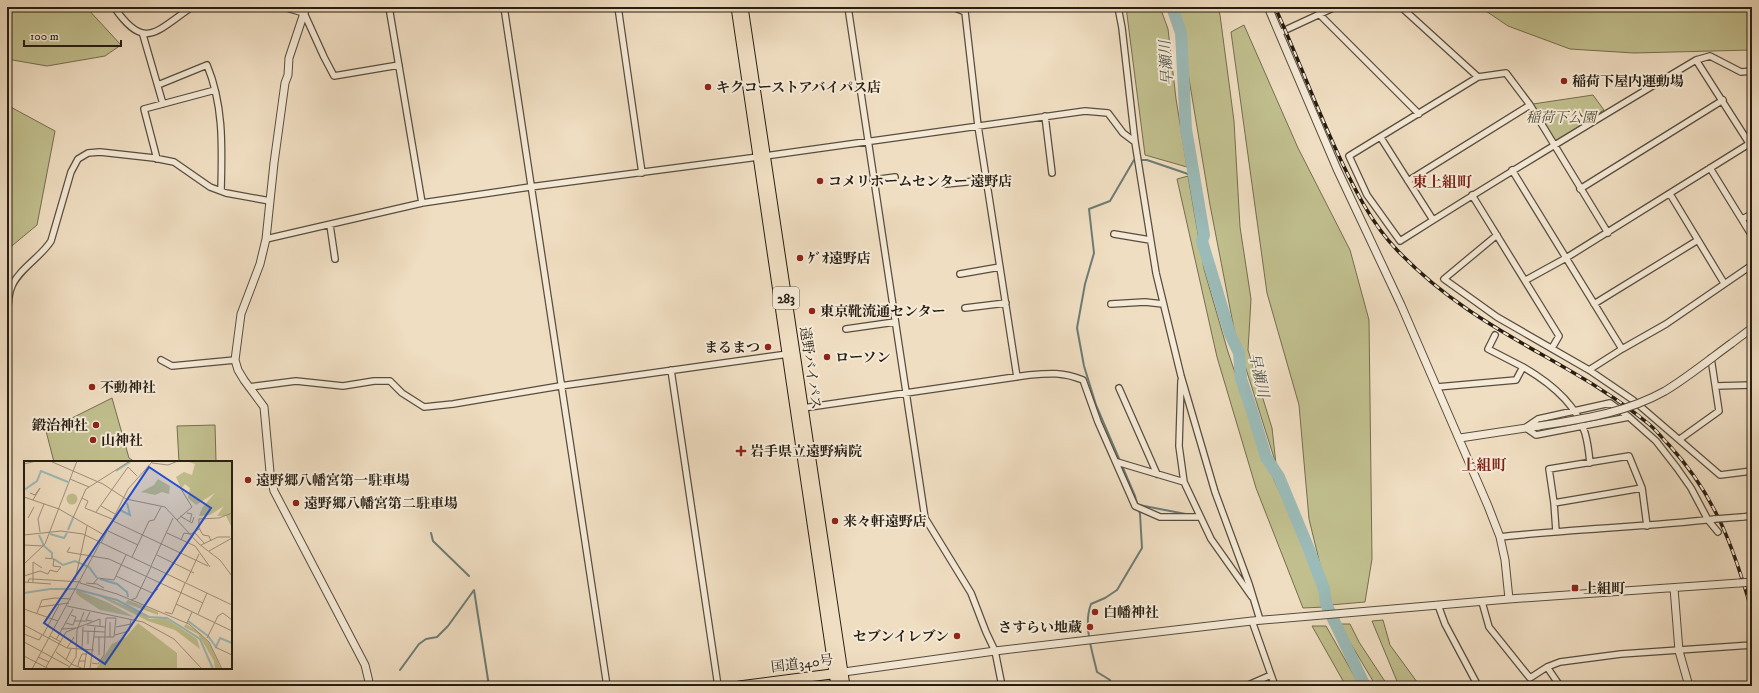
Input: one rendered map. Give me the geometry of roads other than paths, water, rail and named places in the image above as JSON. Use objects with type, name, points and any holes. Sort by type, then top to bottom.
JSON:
[{"type":"highway","name":"遠野バイパス","points":[[736,7],[762,157],[802,408],[839,673],[836,686]]},
{"type":"highway","name":"遠野バイパス","points":[[743,7],[788,354],[839,673],[845,686]]},
{"type":"highway","name":"国道340号","points":[[739,686],[766,684],[839,673]]},
{"type":"street","points":[[114,7],[122,18],[136,31],[143,34],[152,34],[192,7]]},
{"type":"street","points":[[283,7],[305,10]]},
{"type":"street","points":[[389,7],[422,204]]},
{"type":"street","points":[[504,7],[560,386],[607,686]]},
{"type":"street","points":[[618,7],[642,173]]},
{"type":"street","points":[[848,7],[925,518],[971,593],[995,651],[1002,686]]},
{"type":"street","points":[[953,7],[966,9],[978,126],[1017,377]]},
{"type":"street","points":[[1118,7],[1122,28],[1135,142],[1150,240],[1163,304],[1181,376],[1215,492],[1254,601],[1271,675],[1275,686]]},
{"type":"street","points":[[1268,7],[1337,169],[1401,305],[1460,438],[1500,537],[1505,560],[1509,599]]},
{"type":"street","points":[[1279,33],[1335,7]]},
{"type":"street","points":[[1401,7],[1478,77]]},
{"type":"street","points":[[305,10],[324,57],[334,76],[399,65]]},
{"type":"street","points":[[305,10],[289,58],[266,240],[260,264],[241,314],[235,360],[238,370],[248,387],[264,407],[270,472],[274,491],[365,665],[370,686]]},
{"type":"street","points":[[1319,14],[1419,114]]},
{"type":"street","points":[[143,34],[163,104]]},
{"type":"street","points":[[1608,233],[1580,189],[1554,146],[1530,105],[1506,73],[1478,77],[1349,156],[1367,195],[1400,241],[1512,170],[1554,146],[1696,60],[1710,56],[1741,72],[1752,71]]},
{"type":"street","points":[[1526,280],[1608,233],[1751,142],[1696,60]]},
{"type":"street","points":[[158,85],[207,66],[218,100],[222,141],[221,191]]},
{"type":"street","points":[[157,159],[144,109],[215,90]]},
{"type":"street","points":[[1580,189],[1723,100]]},
{"type":"street","points":[[1408,181],[1530,105]]},
{"type":"street","points":[[266,240],[422,204],[530,187],[762,157],[1085,111],[1108,113],[1123,133],[1135,142]]},
{"type":"street","points":[[1045,116],[1052,173]]},
{"type":"street","points":[[1380,138],[1433,220]]},
{"type":"street","points":[[7,324],[11,288],[26,268],[45,250],[51,241],[71,172],[78,159],[88,153],[100,152],[174,162],[210,187],[221,191],[270,201]]},
{"type":"street","points":[[1710,168],[1752,236]]},
{"type":"street","points":[[1512,170],[1622,348]]},
{"type":"street","points":[[874,180],[895,177]]},
{"type":"street","points":[[946,184],[986,180]]},
{"type":"street","points":[[1670,194],[1724,283]]},
{"type":"street","points":[[1472,195],[1526,280],[1559,336],[1552,348]]},
{"type":"street","points":[[1742,219],[1752,214]]},
{"type":"street","points":[[330,225],[336,259]]},
{"type":"street","points":[[1114,234],[1150,240]]},
{"type":"street","points":[[1497,235],[1444,279],[1497,317],[1589,370],[1634,400],[1720,475],[1752,471]]},
{"type":"street","points":[[1594,304],[1698,240]]},
{"type":"street","points":[[1589,370],[1622,348],[1666,324],[1752,265]]},
{"type":"street","points":[[960,274],[1000,267]]},
{"type":"street","points":[[1111,304],[1145,302],[1163,304]]},
{"type":"street","points":[[965,308],[1006,303]]},
{"type":"street","points":[[846,329],[895,322]]},
{"type":"street","points":[[1460,438],[1597,416],[1623,409],[1665,391],[1752,328]]},
{"type":"street","points":[[1494,335],[1488,349],[1544,378],[1574,410],[1585,432],[1590,463]]},
{"type":"street","points":[[248,387],[296,381],[343,386],[374,381],[390,381],[402,393],[424,407],[453,404],[560,386],[788,354]]},
{"type":"street","points":[[1680,440],[1719,410],[1711,358]]},
{"type":"street","points":[[161,360],[172,366],[235,360]]},
{"type":"street","points":[[1437,387],[1516,380],[1523,367]]},
{"type":"street","points":[[671,370],[718,686]]},
{"type":"street","points":[[802,408],[1017,377],[1055,373],[1069,374],[1083,380],[1098,422],[1117,462],[1135,506],[1160,517],[1200,517]]},
{"type":"street","points":[[1181,376],[1179,446],[1184,482],[1211,539],[1254,601]]},
{"type":"street","points":[[1716,386],[1752,385]]},
{"type":"street","points":[[1118,388],[1157,474]]},
{"type":"street","points":[[1525,428],[1538,419],[1610,403],[1656,441],[1690,488],[1708,520],[1718,532]]},
{"type":"street","points":[[1525,428],[1536,435],[1630,418]]},
{"type":"street","points":[[1556,531],[1554,503],[1548,469],[1629,456],[1642,488],[1647,526]]},
{"type":"street","points":[[1117,462],[1184,482]]},
{"type":"street","points":[[1554,503],[1642,488]]},
{"type":"street","points":[[1500,537],[1556,531],[1647,526],[1752,516]]},
{"type":"street","points":[[839,673],[995,651],[1259,620],[1390,608],[1752,582]]},
{"type":"street","points":[[1674,588],[1679,651],[1689,686]]},
{"type":"street","points":[[1482,602],[1489,627],[1530,678],[1547,667],[1560,662],[1621,654],[1752,645]]},
{"type":"street","points":[[1438,605],[1444,624],[1478,686]]},
{"type":"street","points":[[1547,667],[1560,686]]},
{"type":"street","points":[[1246,686],[1271,675]]},
{"type":"waterway","name":"早瀬川","points":[[1172,7],[1181,33],[1186,129],[1204,235],[1202,241],[1230,334],[1239,353],[1241,379],[1266,457],[1279,477],[1324,589],[1326,604],[1365,686]]},
{"type":"waterway","points":[[1112,686],[1110,680],[1097,672],[1089,638],[1089,612],[1091,604],[1105,598],[1117,590],[1142,548],[1140,514],[1135,496],[1096,405],[1084,366],[1077,328],[1085,284],[1094,253],[1089,209],[1110,201],[1134,160],[1147,160],[1194,176]]},
{"type":"waterway","points":[[1139,505],[1191,515]]},
{"type":"waterway","points":[[431,533],[433,541],[469,576]]},
{"type":"waterway","points":[[400,670],[419,644],[426,639],[437,637],[448,626],[474,590],[489,686]]},
{"type":"railway","points":[[1275,7],[1344,167],[1371,217],[1388,240],[1405,258],[1439,289],[1490,324],[1606,393],[1628,408],[1655,430],[1685,464],[1711,503],[1730,544],[1752,612]]},
{"type":"place","name":"稲荷下屋内運動場","points":[[1564,81]]},
{"type":"place","name":"キクコーストアバイパス店","points":[[708,87]]},
{"type":"place","name":"コメリホームセンター 遠野店","points":[[820,181]]},
{"type":"place","name":"ｹﾞｵ遠野店","points":[[800,258]]},
{"type":"place","name":"東京靴流通センター","points":[[812,311]]},
{"type":"place","name":"まるまつ","points":[[768,347]]},
{"type":"place","name":"ローソン","points":[[827,357]]},
{"type":"place","name":"不動神社","points":[[92,387]]},
{"type":"place","name":"鍛治神社","points":[[96,425]]},
{"type":"place","name":"山神社","points":[[93,440]]},
{"type":"place","name":"岩手県立遠野病院","points":[[741,451]]},
{"type":"place","name":"遠野郷八幡宮第一駐車場","points":[[248,480]]},
{"type":"place","name":"遠野郷八幡宮第二駐車場","points":[[296,503]]},
{"type":"place","name":"来々軒遠野店","points":[[835,521]]},
{"type":"place","name":"上組町","points":[[1575,588]]},
{"type":"place","name":"白幡神社","points":[[1095,612]]},
{"type":"place","name":"さすらい地蔵","points":[[1090,627]]},
{"type":"place","name":"セブンイレブン","points":[[957,636]]},
{"type":"district","name":"東上組町","points":[[1442,182]]},
{"type":"district","name":"上組町","points":[[1484,465]]},
{"type":"park label","name":"稲荷下公園","points":[[1561,117]]}]
